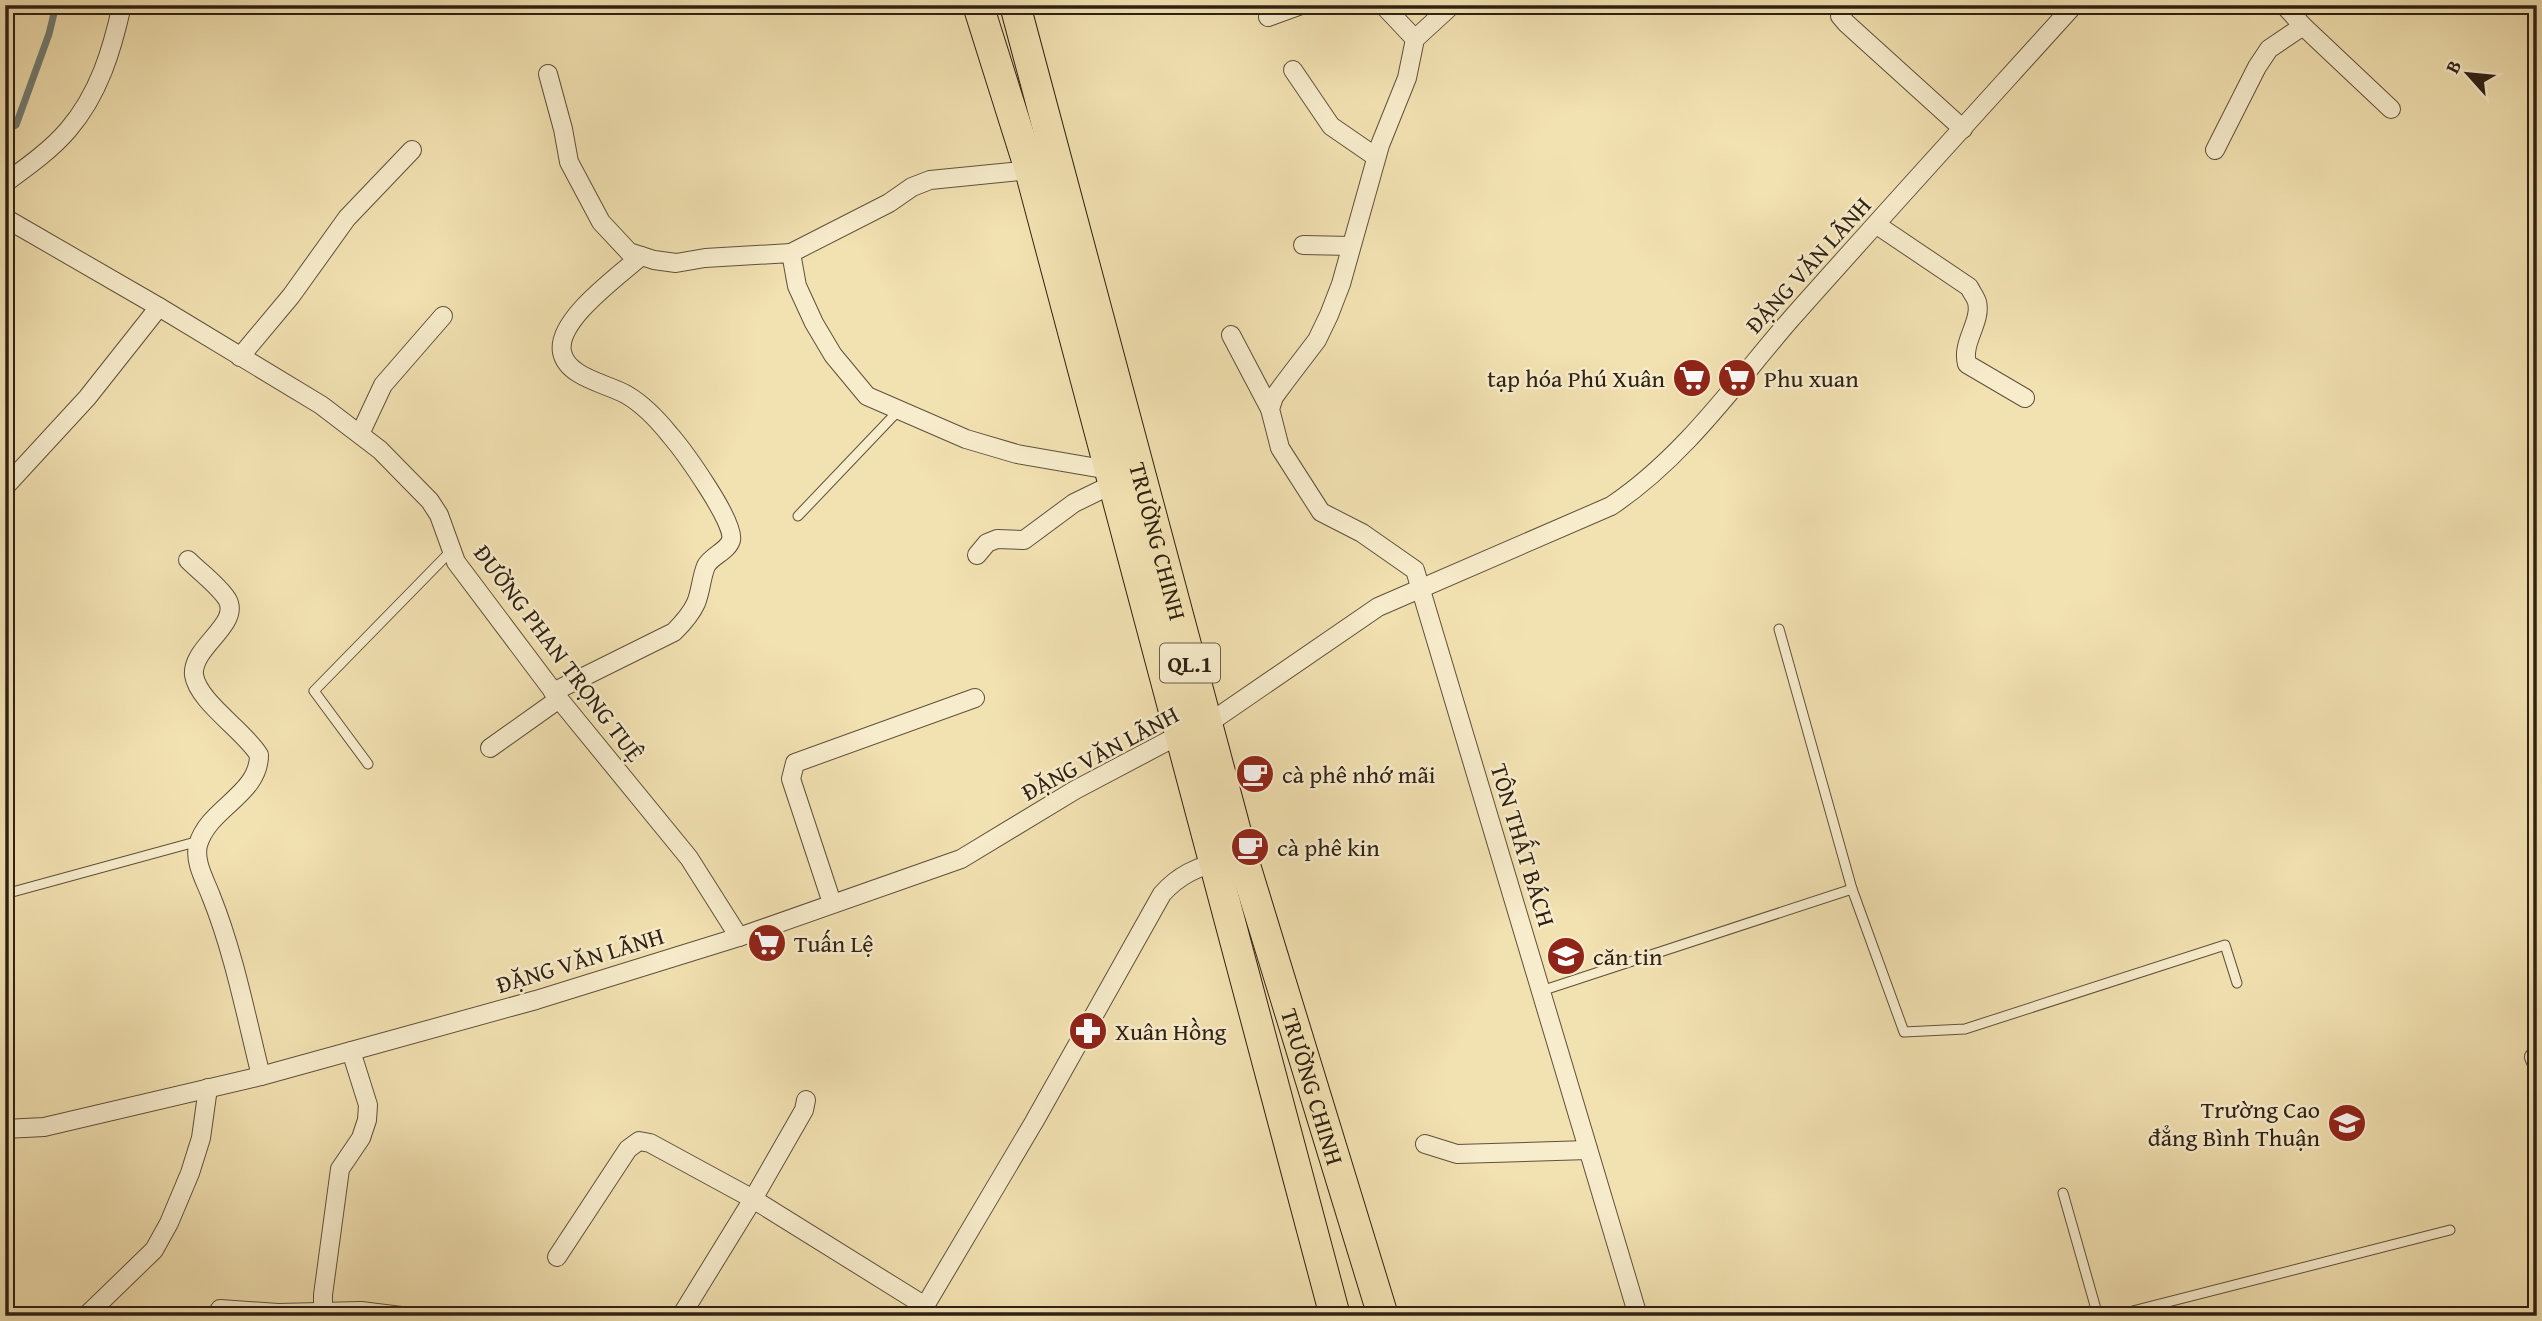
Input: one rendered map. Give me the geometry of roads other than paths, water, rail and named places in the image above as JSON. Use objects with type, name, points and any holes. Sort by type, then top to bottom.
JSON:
[{"type":"highway","name":"TRƯỜNG CHINH","points":[[978,5],[1030,170],[1111,477],[1193,729]]},
{"type":"highway","name":"TRƯỜNG CHINH","points":[[1015,5],[1193,729],[1230,863],[1335,1316]]},
{"type":"highway","name":"TRƯỜNG CHINH","points":[[1230,863],[1346,1189],[1383,1316]]},
{"type":"street","points":[[5,183],[68,131],[86,105],[108,59],[122,5]]},
{"type":"street","points":[[1268,17],[1301,5]]},
{"type":"street","points":[[1383,5],[1415,39]]},
{"type":"street","points":[[1270,409],[1274,397],[1317,340],[1341,284],[1376,157],[1407,78],[1415,39],[1452,5]]},
{"type":"street","points":[[1848,5],[1840,16],[1846,23],[1963,129]]},
{"type":"street","name":"ĐẶNG VĂN LÃNH","points":[[5,1129],[44,1127],[261,1076],[536,1000],[739,937],[961,859],[1075,790],[1193,729],[1378,607],[1571,526],[1611,506],[1638,488],[1688,440],[2074,5]]},
{"type":"street","points":[[2284,5],[2391,109]]},
{"type":"street","points":[[2215,150],[2263,58],[2270,49],[2303,26]]},
{"type":"street","points":[[1293,69],[1331,126],[1376,157]]},
{"type":"street","points":[[548,74],[569,162],[601,222],[629,252],[676,263],[705,258],[791,253],[890,203],[912,187],[930,180],[1030,170]]},
{"type":"street","points":[[240,357],[291,296],[347,218],[412,150]]},
{"type":"street","name":"ĐƯỜNG PHAN TRỌNG TUỆ","points":[[5,218],[321,405],[380,450],[430,501],[439,515],[456,562],[556,695],[689,858],[739,937]]},
{"type":"street","points":[[1877,225],[1969,287],[1977,302],[1975,319],[1964,353],[1967,364],[2025,398]]},
{"type":"street","points":[[1303,245],[1350,246]]},
{"type":"street","points":[[791,253],[797,286],[814,323],[833,355],[867,396],[966,439],[1111,477]]},
{"type":"street","points":[[490,748],[556,695],[674,632],[696,603],[706,566],[731,543],[732,533],[725,516],[671,436],[642,405],[624,393],[593,382],[567,363],[562,352],[564,335],[573,318],[641,256]]},
{"type":"street","points":[[5,487],[87,398],[159,307]]},
{"type":"street","points":[[360,434],[383,384],[443,316]]},
{"type":"street","name":"TÔN THẤT BÁCH","points":[[1230,335],[1270,409],[1280,448],[1321,512],[1362,533],[1415,570],[1638,1316]]},
{"type":"street","points":[[977,555],[987,543],[997,539],[1024,540],[1111,477]]},
{"type":"street","points":[[188,560],[228,601],[229,612],[223,627],[207,644],[194,664],[198,688],[253,744],[259,755],[256,774],[233,801],[216,814],[200,841],[198,861],[217,909],[261,1076]]},
{"type":"street","points":[[832,903],[791,779],[795,763],[975,698]]},
{"type":"street","points":[[557,1257],[628,1149],[639,1141],[650,1143],[753,1199],[922,1311],[1034,1122],[1162,894],[1174,880],[1184,874],[1230,863]]},
{"type":"street","points":[[323,1314],[323,1295],[340,1169],[361,1138],[367,1120],[368,1105],[351,1051]]},
{"type":"street","points":[[86,1316],[154,1250],[169,1223],[201,1138],[208,1088]]},
{"type":"street","points":[[681,1316],[753,1199],[804,1110],[806,1100]]},
{"type":"street","points":[[1426,1144],[1457,1154],[1588,1150]]},
{"type":"street","points":[[220,1309],[323,1314],[361,1311],[401,1316]]},
{"type":"lane","points":[[798,516],[899,410]]},
{"type":"lane","points":[[368,764],[314,691],[451,551]]},
{"type":"lane","points":[[1780,629],[1852,889],[1904,1032],[1965,1029],[2225,945],[2237,983]]},
{"type":"lane","points":[[5,894],[200,841]]},
{"type":"lane","points":[[1541,991],[1852,889]]},
{"type":"lane","points":[[2063,1193],[2098,1316]]},
{"type":"lane","points":[[2113,1316],[2136,1313],[2450,1230]]},
{"type":"waterway","points":[[5,131],[16,125],[49,34],[56,5]]},
{"type":"place","name":"tạp hóa Phú Xuân","points":[[1692,378]]},
{"type":"place","name":"Phu xuan","points":[[1737,378]]},
{"type":"place","name":"cà phê nhớ mãi","points":[[1255,774]]},
{"type":"place","name":"cà phê kin","points":[[1250,847]]},
{"type":"place","name":"Tuấn Lệ","points":[[767,943]]},
{"type":"place","name":"căn tin","points":[[1566,956]]},
{"type":"place","name":"Xuân Hồng","points":[[1088,1031]]},
{"type":"place","name":"Trường Cao đẳng Bình Thuận","points":[[2347,1123]]}]
